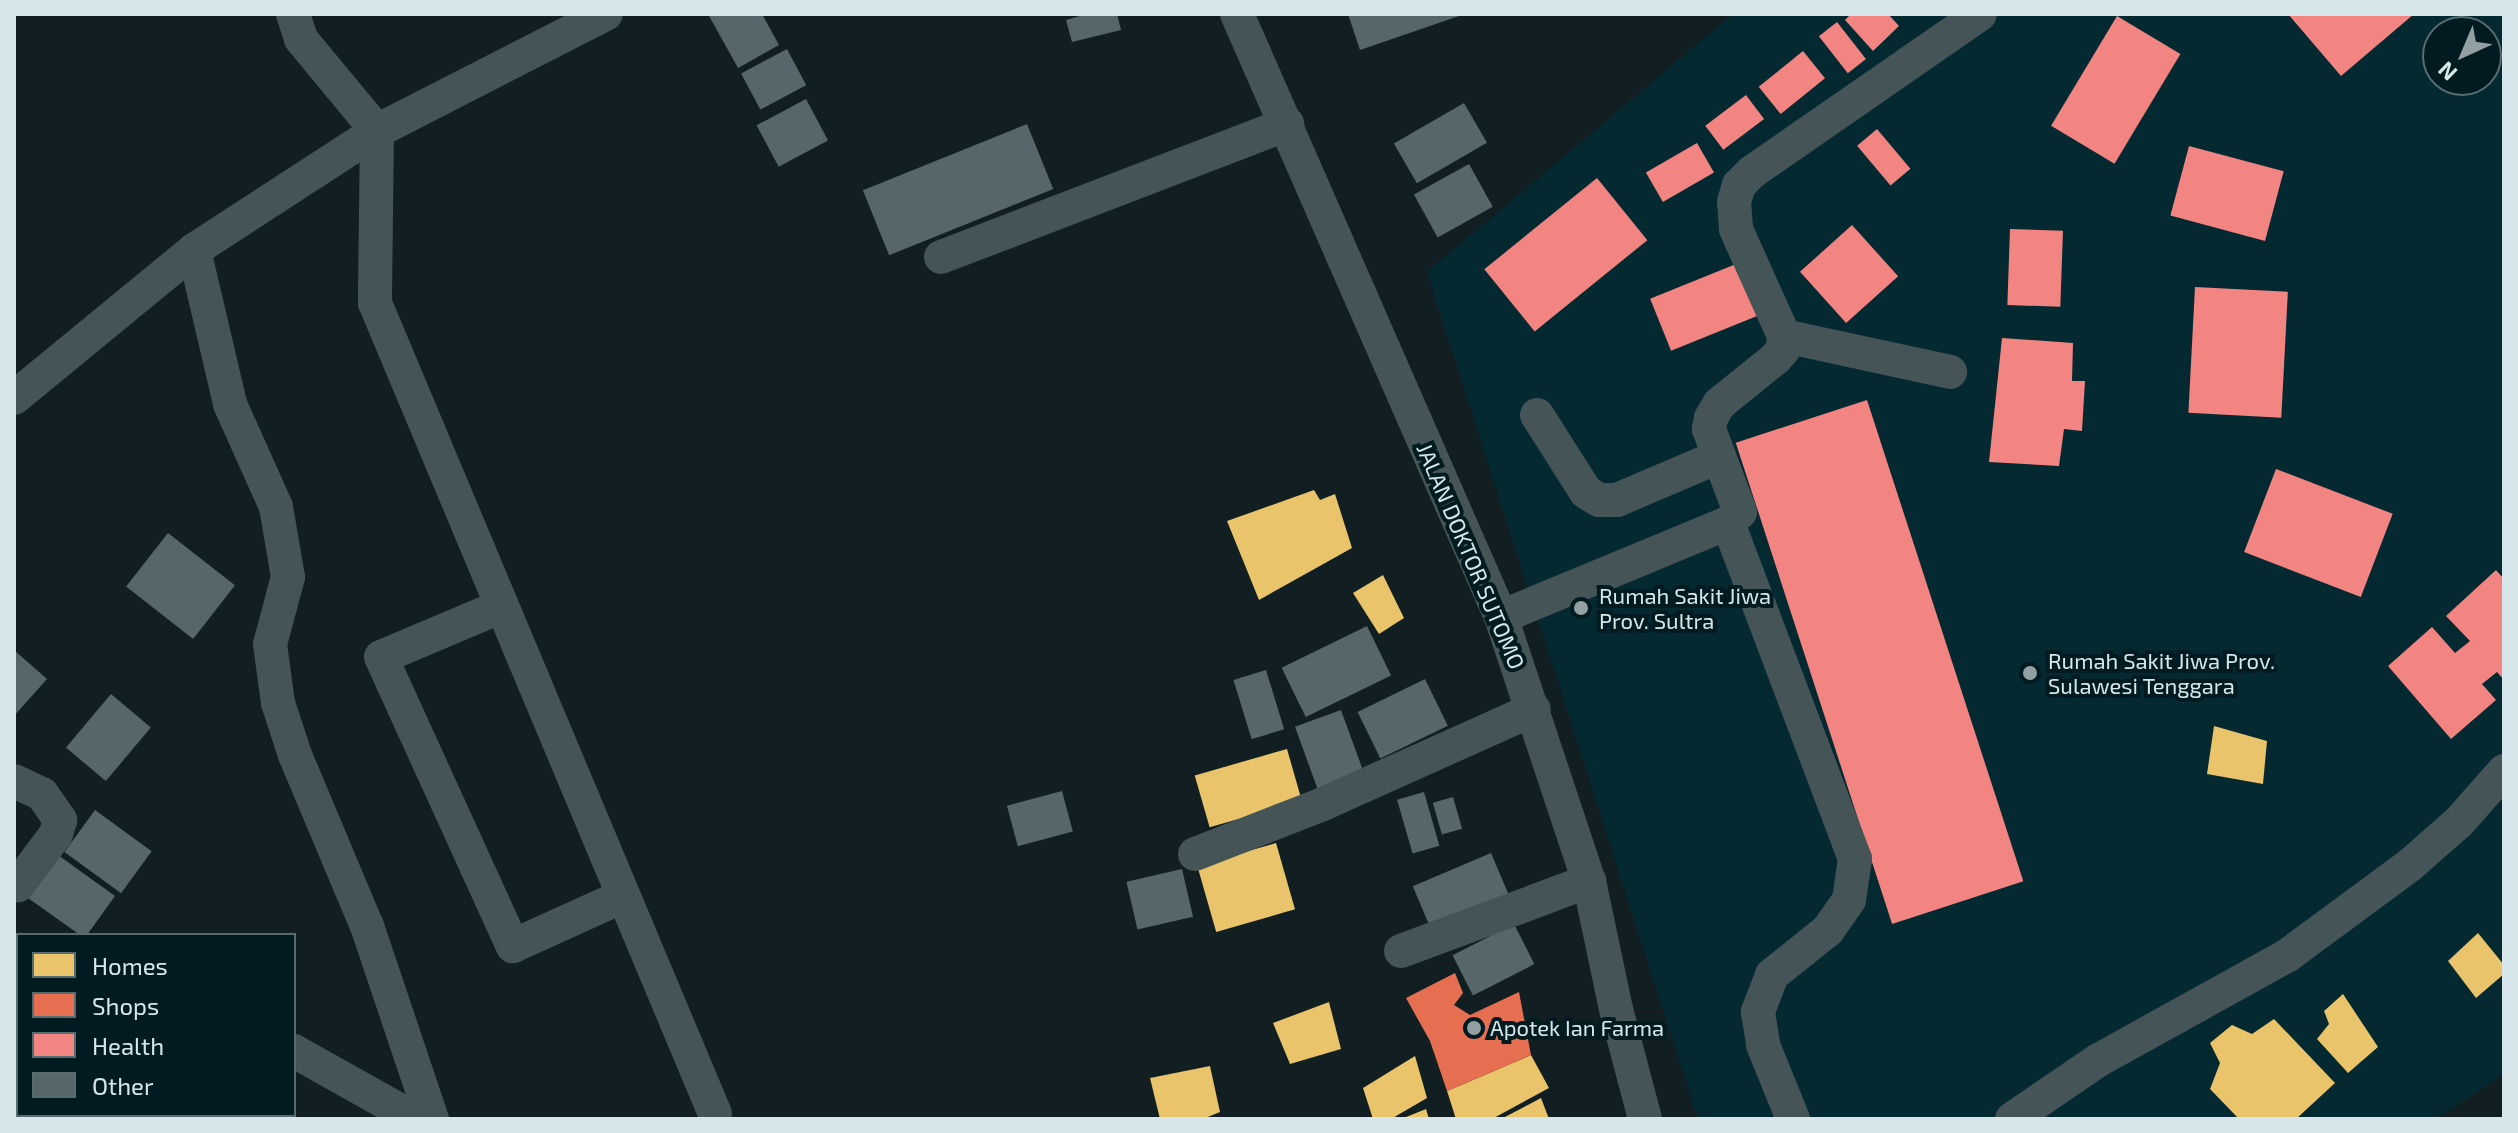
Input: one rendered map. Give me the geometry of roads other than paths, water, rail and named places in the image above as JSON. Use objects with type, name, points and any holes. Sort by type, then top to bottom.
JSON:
[{"type":"street","points":[[293,14],[301,39],[377,131],[375,303],[715,1114]]},
{"type":"street","points":[[14,398],[194,250],[377,131],[606,14]]},
{"type":"street","name":"JALAN DOKTOR SUTOMO","points":[[1237,14],[1501,617],[1589,881],[1616,1009],[1645,1119]]},
{"type":"street","points":[[1501,617],[1728,523],[1740,512],[1740,504],[1709,429],[1711,418],[1719,404],[1776,358],[1783,350],[1784,336],[1736,229],[1734,202],[1739,185],[1752,172],[1980,14]]},
{"type":"street","points":[[941,257],[1287,124]]},
{"type":"street","points":[[194,250],[230,404],[276,507],[288,577],[270,644],[278,703],[295,755],[367,926],[432,1119]]},
{"type":"street","points":[[1784,336],[1950,372]]},
{"type":"street","points":[[1537,415],[1586,492],[1599,500],[1617,500],[1718,457]]},
{"type":"street","points":[[1728,523],[1855,859],[1849,900],[1828,930],[1772,975],[1758,1012],[1763,1045],[1793,1119]]},
{"type":"street","points":[[502,606],[381,657],[513,946],[623,896]]},
{"type":"street","points":[[1195,854],[1323,804],[1534,709]]},
{"type":"street","points":[[2012,1119],[2097,1061],[2288,955],[2410,865],[2459,822],[2504,771]]},
{"type":"street","points":[[14,781],[42,794],[60,820],[56,834],[18,885]]},
{"type":"street","points":[[1401,951],[1589,881]]},
{"type":"street","points":[[296,1052],[415,1119]]},
{"type":"place","name":"Rumah Sakit Jiwa Prov. Sultra","points":[[1581,608]]},
{"type":"place","name":"Rumah Sakit Jiwa Prov. Sulawesi Tenggara","points":[[2030,673]]},
{"type":"place","name":"Apotek Ian Farma","points":[[1474,1028]]}]
